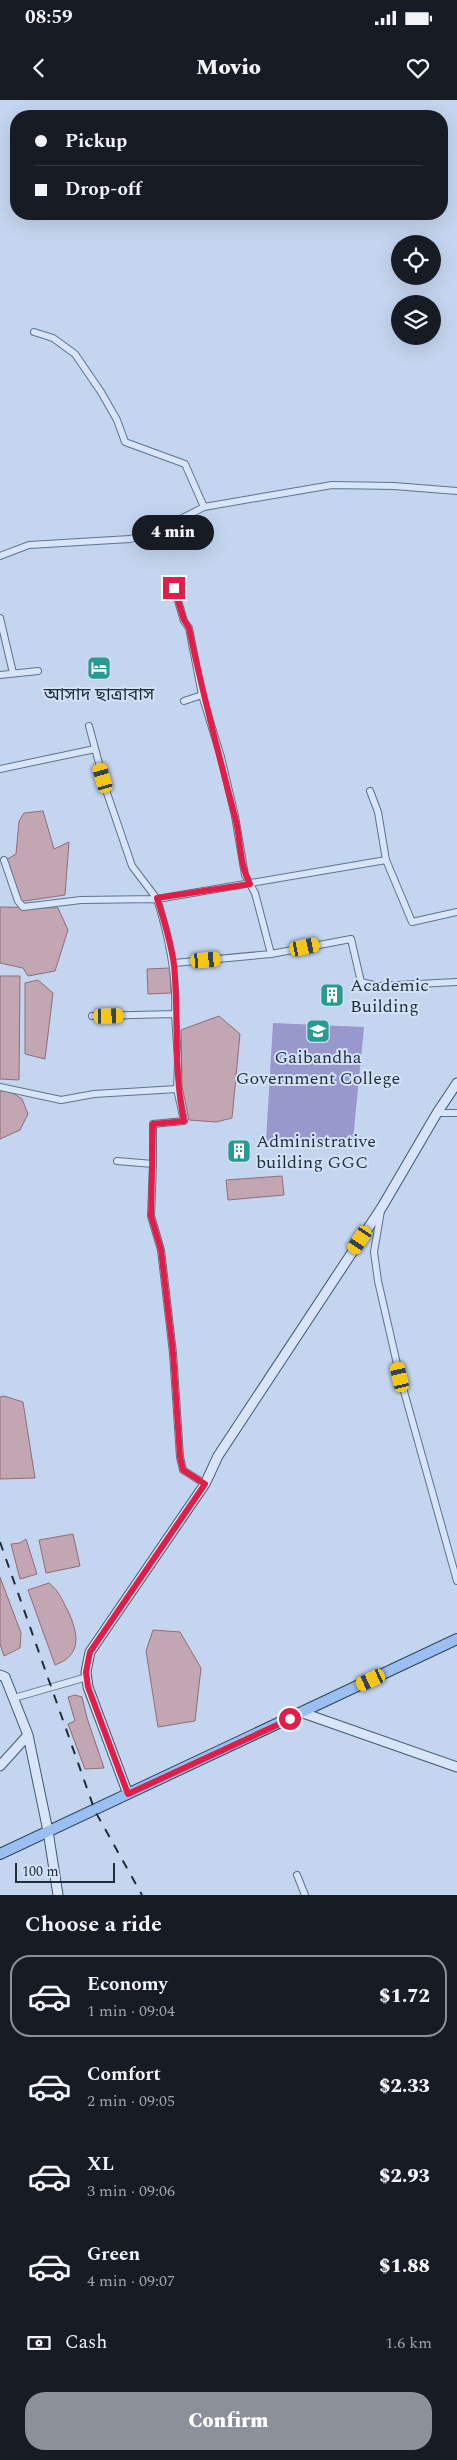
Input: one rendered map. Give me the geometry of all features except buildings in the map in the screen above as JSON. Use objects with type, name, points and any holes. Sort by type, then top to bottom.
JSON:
[{"type":"main road","points":[[128,1794],[88,1687],[87,1677],[90,1652],[205,1484],[218,1456],[382,1207],[436,1113],[457,1083]]},
{"type":"main road","points":[[0,1854],[457,1640]]},
{"type":"main road","points":[[0,1675],[5,1677],[28,1736],[48,1831],[58,1895]]},
{"type":"main road","points":[[303,1713],[457,1767]]},
{"type":"main road","points":[[0,1766],[28,1736]]},
{"type":"street","points":[[34,332],[53,338],[75,354],[101,392],[117,420],[125,442],[153,454],[185,464],[204,507]]},
{"type":"street","points":[[0,556],[29,545],[130,539],[155,532],[204,507],[332,485],[394,486],[457,491]]},
{"type":"street","points":[[174,588],[184,620],[189,628],[202,694],[221,757],[235,816],[244,875],[255,893],[271,954]]},
{"type":"street","points":[[0,618],[13,673]]},
{"type":"street","points":[[0,675],[38,672]]},
{"type":"street","points":[[184,701],[202,694]]},
{"type":"street","points":[[89,726],[132,866],[157,898],[167,929],[174,963],[178,1061],[177,1089],[184,1121],[153,1124],[151,1216],[161,1250],[173,1353],[180,1457],[183,1470],[205,1484]]},
{"type":"street","points":[[0,770],[95,749]]},
{"type":"street","points":[[370,791],[378,812],[386,860],[412,922],[457,912]]},
{"type":"street","points":[[4,860],[18,901],[23,907],[82,900],[157,898],[386,860]]},
{"type":"street","points":[[174,963],[271,954],[351,939],[361,982],[378,986],[457,982]]},
{"type":"street","points":[[92,1016],[175,1014]]},
{"type":"street","points":[[0,1087],[60,1100],[94,1094],[177,1089]]},
{"type":"street","points":[[436,1113],[457,1112]]},
{"type":"street","points":[[116,1161],[153,1164]]},
{"type":"street","points":[[382,1207],[374,1252],[378,1281],[400,1377],[457,1581]]},
{"type":"street","points":[[14,1698],[87,1677]]},
{"type":"street","points":[[298,1875],[305,1895]]},
{"type":"shaded area","points":[[43,811],[54,849],[69,842],[65,895],[18,902],[6,860],[16,854],[19,821],[24,813]]},
{"type":"shaded area","points":[[0,907],[58,908],[68,930],[55,971],[28,976],[23,968],[0,963]]},
{"type":"shaded area","points":[[170,968],[171,993],[148,994],[147,969]]},
{"type":"shaded area","points":[[0,976],[20,976],[19,1080],[0,1079]]},
{"type":"shaded area","points":[[38,980],[53,993],[45,1059],[25,1054],[25,983]]},
{"type":"shaded area","points":[[219,1016],[240,1034],[232,1118],[216,1122],[189,1120],[182,1086],[181,1030]]},
{"type":"shaded area","points":[[273,1023],[364,1027],[353,1140],[266,1141]]},
{"type":"shaded area","points":[[8,1090],[22,1099],[28,1114],[20,1130],[0,1139],[0,1091]]},
{"type":"shaded area","points":[[282,1176],[284,1195],[228,1200],[226,1180]]},
{"type":"shaded area","points":[[4,1396],[23,1402],[35,1478],[0,1479],[0,1397]]},
{"type":"shaded area","points":[[73,1534],[80,1566],[46,1573],[39,1540]]},
{"type":"shaded area","points":[[26,1539],[37,1574],[20,1579],[11,1544],[20,1543]]},
{"type":"shaded area","points":[[0,1577],[21,1633],[20,1648],[4,1656],[0,1644]]},
{"type":"shaded area","points":[[49,1583],[58,1592],[68,1611],[76,1635],[74,1649],[70,1655],[64,1661],[55,1665],[28,1590]]},
{"type":"shaded area","points":[[153,1630],[180,1632],[201,1668],[195,1721],[158,1727],[146,1651]]},
{"type":"shaded area","points":[[75,1695],[82,1697],[104,1768],[85,1769],[68,1724],[75,1721],[68,1697]]},
{"type":"railway","points":[[0,1542],[95,1811],[142,1895]]},
{"type":"place","name":"আসাদ ছাত্রাবাস","points":[[99,668]]},
{"type":"place","name":"Academic Building","points":[[332,995]]},
{"type":"place","name":"Gaibandha Government College","points":[[318,1031]]},
{"type":"place","name":"Administrative building GGC","points":[[239,1151]]},
{"type":"route","points":[[174,588],[184,620],[189,628],[202,694],[221,757],[232,810],[235,816],[244,875],[250,884],[157,898],[167,929],[174,963],[178,1061],[177,1089],[184,1121],[153,1124],[151,1216],[159,1236],[161,1250],[173,1353],[180,1457],[183,1470],[205,1484],[148,1570],[90,1652],[86,1672],[88,1687],[128,1794],[290,1719]]}]
